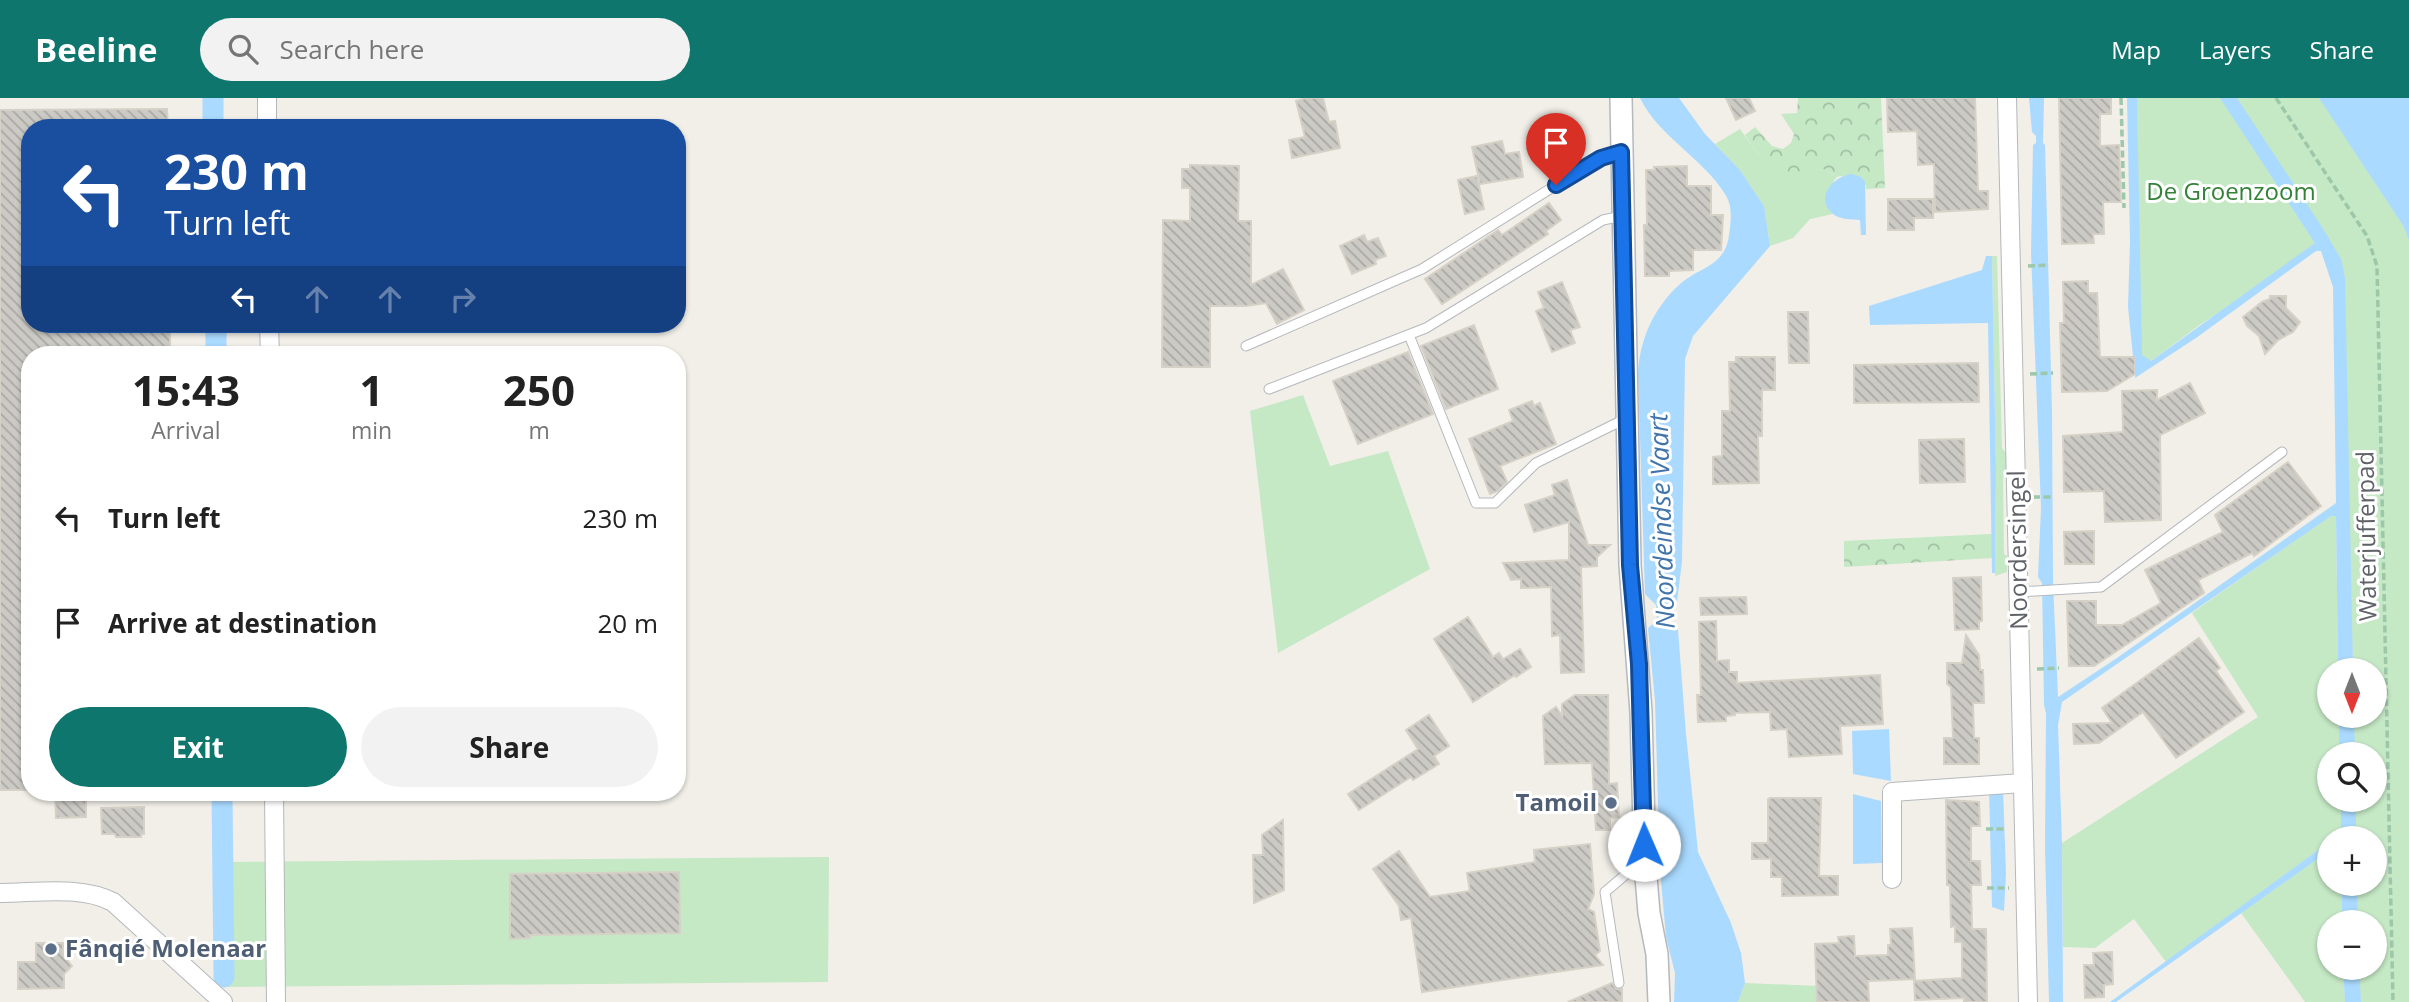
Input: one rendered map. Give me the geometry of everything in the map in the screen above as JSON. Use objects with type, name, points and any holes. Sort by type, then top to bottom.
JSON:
[{"type":"street","points":[[267,98],[267,119]]},
{"type":"street","points":[[1621,98],[1630,565],[1641,700],[1645,865],[1649,913],[1657,954],[1659,1002]]},
{"type":"street","name":"Noordersingel","points":[[2007,98],[2028,1002]]},
{"type":"street","points":[[1892,879],[1892,792],[2023,783]]},
{"type":"street","points":[[274,801],[276,1002]]},
{"type":"street","points":[[0,893],[82,892],[100,895],[113,902],[223,1002]]},
{"type":"lane","points":[[1246,346],[1422,269],[1601,158],[1621,152]]},
{"type":"lane","points":[[1269,389],[1426,328],[1603,220],[1622,216]]},
{"type":"lane","points":[[1409,335],[1476,503],[1495,503],[1536,463],[1627,419]]},
{"type":"lane","points":[[2019,592],[2101,587],[2282,452]]},
{"type":"lane","points":[[1619,983],[1605,892],[1631,870],[1645,865]]},
{"type":"path","points":[[2121,98],[2124,208]]},
{"type":"path","name":"Waterjufferpad","points":[[2276,98],[2363,230],[2378,273],[2393,1002]]},
{"type":"path","points":[[2031,266],[2049,265]]},
{"type":"path","points":[[2033,374],[2053,373]]},
{"type":"path","points":[[2040,497],[2053,497]]},
{"type":"path","points":[[2038,669],[2059,668]]},
{"type":"path","points":[[1986,829],[2008,829]]},
{"type":"path","points":[[1987,888],[2009,888]]},
{"type":"green space","points":[[1798,98],[1881,98],[1885,188],[1866,189],[1866,185],[1837,177],[1826,169],[1786,172],[1778,170],[1763,159],[1745,135],[1755,127],[1772,146],[1783,149],[1791,143],[1794,134],[1781,114],[1797,113]]},
{"type":"green space","name":"De Groenzoom","points":[[2137,98],[2409,98],[2409,1002],[2353,1002],[2352,980],[2387,980],[2387,910],[2352,910],[2351,896],[2387,896],[2387,826],[2350,826],[2350,812],[2387,812],[2387,742],[2349,742],[2349,728],[2387,728],[2387,658],[2348,658],[2342,287],[2325,245],[2198,326],[2151,361],[2139,365]]},
{"type":"green space","points":[[1740,129],[1767,163],[1775,168],[1794,171],[1826,169],[1837,177],[1834,180],[1829,209],[1833,214],[1810,219],[1793,238],[1770,246],[1764,206],[1740,170],[1715,144]]},
{"type":"green space","points":[[1992,256],[1997,256],[2002,448],[2011,460],[2011,468],[2003,477],[2004,554],[2007,556],[2007,572],[1995,576],[1996,470]]},
{"type":"green space","points":[[1303,395],[1330,466],[1388,451],[1430,569],[1278,653],[1250,411]]},
{"type":"green space","points":[[2330,516],[2336,516],[2338,658],[2317,658],[2317,728],[2339,728],[2339,742],[2317,742],[2317,812],[2341,812],[2341,826],[2317,826],[2317,851],[2166,962],[2134,919],[2095,948],[2063,947],[2062,843],[2258,717],[2192,613]]},
{"type":"green space","points":[[1992,534],[1992,558],[1844,567],[1844,541]]},
{"type":"green space","points":[[829,857],[828,982],[222,987],[220,862]]},
{"type":"green space","points":[[2317,859],[2317,896],[2342,896],[2342,910],[2317,910],[2317,980],[2344,980],[2345,1002],[2305,1002],[2241,913]]},
{"type":"green space","points":[[1745,983],[1819,986],[1818,1002],[1738,1002]]},
{"type":"water","name":"Noordeindse Vaart","points":[[1640,98],[1679,98],[1705,134],[1740,170],[1764,206],[1770,246],[1693,336],[1685,359],[1682,562],[1677,601],[1667,604],[1667,621],[1678,630],[1698,852],[1731,923],[1741,953],[1745,983],[1738,1002],[1674,1002],[1675,973],[1666,937],[1660,870],[1655,701],[1648,628],[1657,621],[1656,605],[1645,594],[1638,375],[1641,350],[1649,326],[1662,304],[1679,285],[1717,260],[1727,246],[1730,209],[1728,199],[1716,181],[1658,124]]},
{"type":"water","points":[[2029,98],[2044,98],[2043,143],[2052,411],[2053,583],[2058,697],[2336,503],[2333,287],[2321,251],[2316,251],[2196,338],[2135,378],[2136,357],[2133,356],[2128,307],[2130,241],[2127,98],[2137,98],[2142,355],[2151,361],[2315,243],[2220,98],[2237,98],[2322,227],[2341,259],[2345,278],[2353,658],[2338,658],[2336,516],[2331,516],[2062,702],[2058,725],[2063,1002],[2049,1002],[2045,849],[2046,713],[2042,583],[2038,577],[2041,508],[2031,252],[2033,145],[2036,143],[2036,136],[2032,132]]},
{"type":"water","points":[[2319,98],[2409,98],[2409,240],[2404,227]]},
{"type":"water","points":[[1852,174],[1861,177],[1865,182],[1866,235],[1861,235],[1860,220],[1836,216],[1825,201],[1828,189],[1833,183]]},
{"type":"water","points":[[1986,256],[1992,256],[1995,573],[1992,573],[1988,323],[1870,325],[1869,306],[1982,270]]},
{"type":"water","points":[[2339,728],[2354,728],[2355,742],[2339,742]]},
{"type":"water","points":[[1889,729],[1891,781],[1853,774],[1852,731]]},
{"type":"water","points":[[1989,789],[2003,789],[2006,873],[2004,911],[1992,907]]},
{"type":"water","points":[[1853,794],[1881,801],[1882,863],[1853,864]]},
{"type":"water","points":[[2341,812],[2356,812],[2356,826],[2341,826]]},
{"type":"water","points":[[2317,851],[2317,860],[2116,1002],[2110,1002]]},
{"type":"water","points":[[2342,896],[2357,896],[2358,910],[2342,910]]},
{"type":"water","points":[[2344,980],[2360,980],[2361,1002],[2345,1002]]},
{"type":"building","points":[[1323,98],[1329,122],[1335,121],[1340,148],[1292,158],[1289,140],[1305,137],[1296,101]]},
{"type":"building","points":[[1726,98],[1749,98],[1755,111],[1736,120]]},
{"type":"building","points":[[1887,98],[1975,98],[1978,191],[1988,191],[1988,209],[1935,212],[1934,164],[1918,165],[1917,131],[1888,132]]},
{"type":"building","points":[[2059,98],[2111,98],[2111,114],[2100,114],[2100,146],[2119,145],[2121,202],[2103,202],[2104,234],[2093,234],[2094,243],[2062,244]]},
{"type":"building","points":[[167,109],[168,119],[21,119],[21,333],[170,333],[170,346],[21,346],[21,790],[0,790],[0,110]]},
{"type":"building","points":[[1502,141],[1505,154],[1519,152],[1523,177],[1480,184],[1472,147]]},
{"type":"building","points":[[1190,165],[1239,166],[1238,221],[1251,221],[1251,285],[1283,269],[1304,310],[1277,324],[1266,303],[1210,306],[1210,367],[1162,367],[1163,220],[1190,221],[1190,188],[1182,188],[1182,169],[1190,169]]},
{"type":"building","points":[[1687,166],[1687,186],[1711,186],[1711,215],[1723,215],[1721,250],[1693,250],[1693,270],[1669,271],[1669,276],[1645,276],[1646,170],[1655,170],[1654,167]]},
{"type":"building","points":[[1477,176],[1484,209],[1465,214],[1458,180]]},
{"type":"building","points":[[1888,199],[1933,199],[1933,218],[1914,218],[1914,230],[1888,230]]},
{"type":"building","points":[[1549,203],[1561,220],[1546,231],[1548,234],[1442,304],[1425,279],[1498,230],[1502,235]]},
{"type":"building","points":[[1364,235],[1367,242],[1378,238],[1386,256],[1375,260],[1376,264],[1352,274],[1340,246]]},
{"type":"building","points":[[2088,281],[2088,293],[2097,293],[2100,357],[2135,357],[2135,374],[2107,391],[2062,392],[2060,323],[2064,323],[2063,282]]},
{"type":"building","points":[[1562,282],[1580,327],[1570,330],[1575,343],[1552,352],[1536,311],[1544,308],[1538,292]]},
{"type":"building","points":[[2270,296],[2286,296],[2286,308],[2300,322],[2293,332],[2278,340],[2265,354],[2259,336],[2247,326],[2243,317],[2270,299]]},
{"type":"building","points":[[1788,312],[1808,312],[1809,363],[1789,363]]},
{"type":"building","points":[[1474,325],[1498,389],[1446,409],[1421,346]]},
{"type":"building","points":[[1408,352],[1433,414],[1358,444],[1333,381]]},
{"type":"building","points":[[1736,357],[1775,357],[1775,390],[1762,390],[1762,436],[1758,436],[1759,483],[1713,484],[1713,457],[1722,456],[1722,411],[1730,411],[1729,362],[1736,362]]},
{"type":"building","points":[[1978,363],[1979,402],[1854,403],[1854,365]]},
{"type":"building","points":[[2190,383],[2205,413],[2160,435],[2161,520],[2105,522],[2104,491],[2064,492],[2063,436],[2123,432],[2122,391],[2157,390],[2157,400]]},
{"type":"building","points":[[1532,401],[1534,406],[1540,403],[1556,444],[1500,466],[1507,482],[1498,491],[1490,494],[1469,439],[1513,421],[1509,410]]},
{"type":"building","points":[[1964,439],[1965,482],[1920,483],[1919,440]]},
{"type":"building","points":[[2288,462],[2321,506],[2254,556],[2252,553],[2198,580],[2204,593],[2094,666],[2069,666],[2067,601],[2096,601],[2096,625],[2122,625],[2161,603],[2145,570],[2223,532],[2215,515]]},
{"type":"building","points":[[1567,480],[1588,545],[1610,545],[1597,557],[1597,566],[1581,567],[1584,672],[1561,673],[1560,635],[1552,636],[1551,587],[1521,588],[1521,579],[1511,580],[1503,563],[1569,560],[1569,522],[1534,532],[1525,505],[1555,495],[1552,485]]},
{"type":"building","points":[[2094,531],[2094,564],[2065,564],[2064,532]]},
{"type":"building","points":[[1981,577],[1982,621],[1979,621],[1979,629],[1955,630],[1953,578]]},
{"type":"building","points":[[1746,597],[1747,614],[1701,615],[1700,598]]},
{"type":"building","points":[[1468,617],[1493,657],[1499,653],[1503,659],[1520,649],[1531,667],[1473,702],[1434,639]]},
{"type":"building","points":[[1716,621],[1717,661],[1729,660],[1729,672],[1737,672],[1737,683],[1880,675],[1883,724],[1840,726],[1842,754],[1789,757],[1787,729],[1771,730],[1770,712],[1735,713],[1726,716],[1726,721],[1698,722],[1697,695],[1701,695],[1699,622]]},
{"type":"building","points":[[1966,635],[1979,655],[1980,670],[1983,670],[1984,703],[1973,703],[1974,738],[1979,738],[1979,764],[1944,764],[1944,738],[1953,738],[1947,663],[1962,663]]},
{"type":"building","points":[[2199,638],[2220,668],[2216,671],[2244,712],[2176,758],[2143,712],[2099,743],[2074,744],[2073,724],[2112,723],[2102,708]]},
{"type":"building","points":[[1575,695],[1608,695],[1609,784],[1617,783],[1619,817],[1610,818],[1610,830],[1596,830],[1592,763],[1545,764],[1543,716],[1556,707],[1562,716],[1562,704]]},
{"type":"building","points":[[1429,715],[1449,746],[1434,756],[1439,764],[1413,780],[1411,777],[1359,810],[1348,794],[1418,749],[1406,730]]},
{"type":"building","points":[[1770,798],[1821,798],[1819,876],[1838,876],[1838,895],[1782,896],[1782,877],[1771,877],[1771,859],[1752,859],[1752,843],[1768,843]]},
{"type":"building","points":[[1946,800],[1979,802],[1980,826],[1971,826],[1971,861],[1980,861],[1981,885],[1971,885],[1972,929],[1986,929],[1987,1002],[1964,1002],[1964,998],[1915,1000],[1914,981],[1962,978],[1962,942],[1955,942],[1955,926],[1951,927],[1950,885],[1947,885]]},
{"type":"building","points":[[55,801],[86,801],[86,817],[56,818]]},
{"type":"building","points":[[144,807],[144,834],[141,834],[141,837],[102,834],[101,808]]},
{"type":"building","points":[[1283,820],[1284,890],[1254,903],[1253,855],[1263,855],[1262,835]]},
{"type":"building","points":[[1590,844],[1594,894],[1588,909],[1594,912],[1600,951],[1595,955],[1603,965],[1422,992],[1411,918],[1401,920],[1399,906],[1373,869],[1399,851],[1430,897],[1470,891],[1467,873],[1535,862],[1534,850]]},
{"type":"building","points":[[679,872],[680,933],[530,935],[530,938],[510,939],[510,874]]},
{"type":"building","points":[[1912,928],[1915,979],[1868,981],[1869,1002],[1817,1002],[1815,944],[1839,943],[1838,937],[1854,936],[1855,956],[1888,955],[1888,945],[1891,945],[1890,929]]},
{"type":"building","points":[[36,943],[63,943],[63,955],[72,966],[64,974],[64,988],[18,989],[18,962],[36,962]]},
{"type":"building","points":[[2112,952],[2113,984],[2104,985],[2104,997],[2085,998],[2084,965],[2094,965],[2093,953]]},
{"type":"building","points":[[1612,983],[1616,989],[1622,989],[1622,1002],[1568,1002]]},
{"type":"waterway","points":[[213,98],[213,119]]},
{"type":"waterway","points":[[216,333],[216,346]]},
{"type":"waterway","points":[[222,801],[224,977]]},
{"type":"place","name":"Tamoil","points":[[1611,803]]},
{"type":"place","name":"Fânqié Molenaar","points":[[51,949]]},
{"type":"route","points":[[1556,185],[1601,158],[1621,152],[1630,565],[1639,664],[1644,845]]}]
